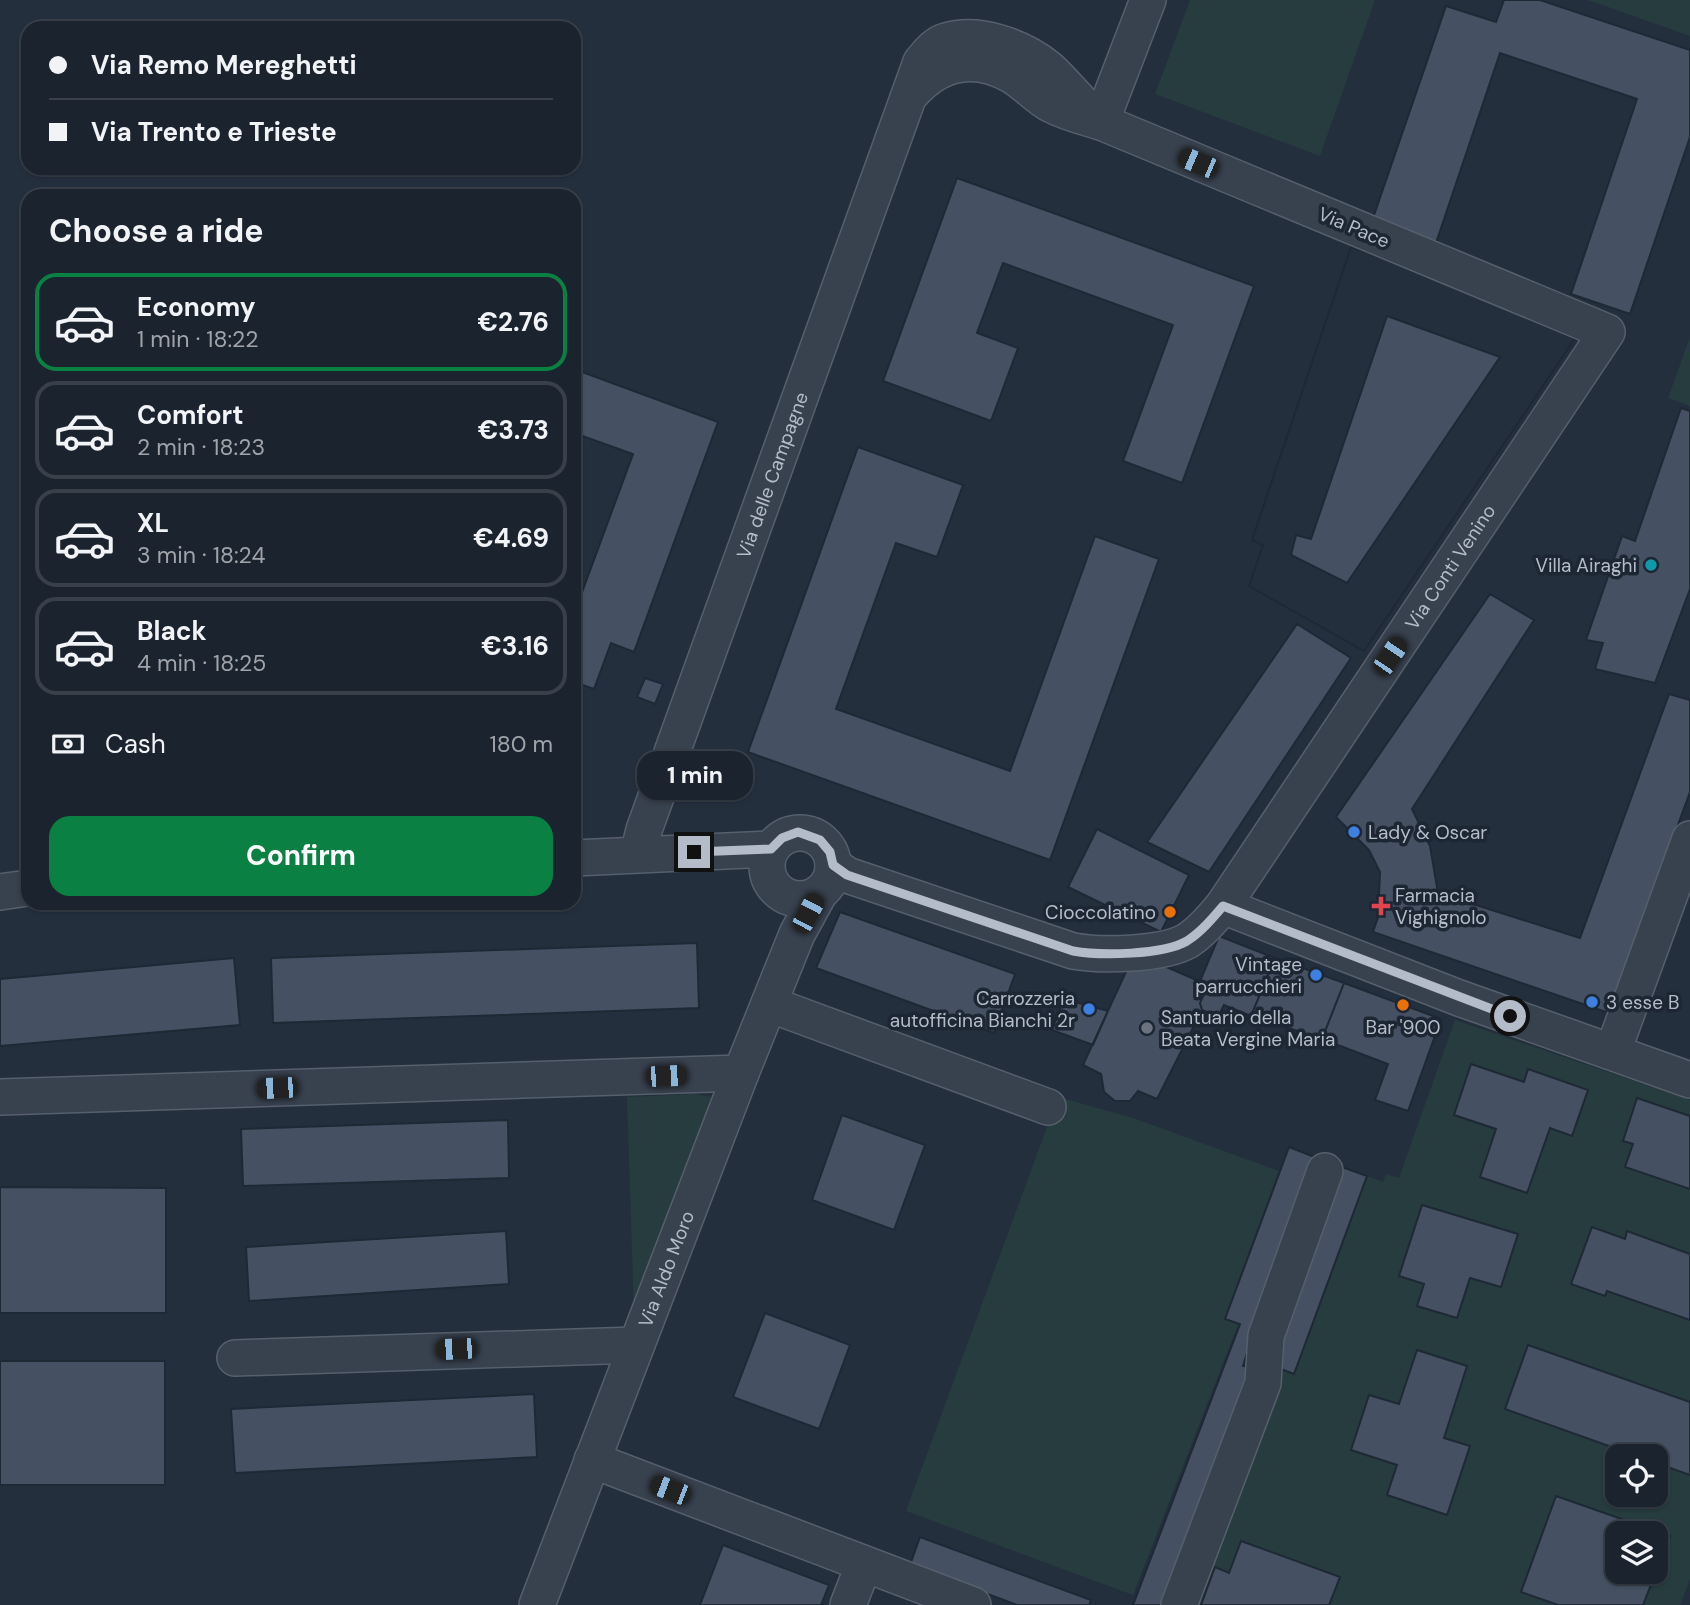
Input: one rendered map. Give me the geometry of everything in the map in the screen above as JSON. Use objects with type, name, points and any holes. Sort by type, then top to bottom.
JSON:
[{"type":"street","points":[[1101,122],[1148,0]]},
{"type":"street","name":"Via Pace","points":[[910,95],[939,68],[961,65],[995,68],[1011,75],[1048,103],[1101,122],[1607,332]]},
{"type":"street","name":"Via delle Campagne","points":[[638,854],[644,830],[910,95]]},
{"type":"street","name":"Via Conti Venino","points":[[832,878],[1090,955],[1154,950],[1185,942],[1208,924],[1223,906],[1607,332]]},
{"type":"street","points":[[786,896],[803,899],[832,878],[827,847],[811,834],[787,835],[768,857],[769,881],[786,896],[794,915],[797,934]]},
{"type":"street","points":[[1612,1051],[1690,839]]},
{"type":"street","points":[[581,858],[721,850],[768,857]]},
{"type":"street","name":"Via Aldo Moro","points":[[537,1605],[797,934],[832,878]]},
{"type":"street","points":[[0,892],[21,889]]},
{"type":"street","points":[[1223,906],[1459,998],[1690,1080]]},
{"type":"street","points":[[769,1004],[1048,1107]]},
{"type":"street","points":[[0,1097],[741,1073]]},
{"type":"street","points":[[1179,1605],[1263,1383],[1266,1336],[1325,1171]]},
{"type":"street","points":[[235,1358],[636,1345]]},
{"type":"street","points":[[592,1460],[973,1605]]},
{"type":"street","points":[[848,1605],[864,1563]]},
{"type":"green space","points":[[1190,0],[1375,0],[1320,156],[1155,94]]},
{"type":"green space","points":[[1588,0],[1690,0],[1690,36]]},
{"type":"green space","points":[[1690,337],[1690,406],[1668,398]]},
{"type":"green space","points":[[1455,1020],[1690,1100],[1690,1579],[1680,1605],[1133,1605],[1239,1324],[1229,1321],[1238,1325],[1133,1595],[906,1511],[1058,1097],[1133,1118],[1279,1171],[1224,1320],[1289,1147],[1383,1182],[1386,1174],[1399,1178]]},
{"type":"green space","points":[[694,1094],[712,1097],[634,1313],[627,1097]]},
{"type":"building","points":[[1504,0],[1540,0],[1690,50],[1690,137],[1630,314],[1571,294],[1637,99],[1500,53],[1436,243],[1372,221],[1446,6],[1496,22]]},
{"type":"building","points":[[957,178],[1254,286],[1182,483],[1123,461],[1173,325],[1003,263],[977,333],[1018,348],[991,421],[883,381]]},
{"type":"building","points":[[1351,247],[1529,313],[1584,325],[1364,651],[1249,586],[1263,545],[1252,540]],"holes":[[[1387,316],[1500,357],[1347,583],[1291,555],[1296,535],[1311,539]]]},
{"type":"building","points":[[1351,247],[1529,313],[1584,325],[1364,651],[1249,586],[1263,545],[1252,540]]},
{"type":"building","points":[[581,372],[718,422],[634,652],[611,643],[594,689],[581,684],[581,595],[633,454],[581,435]]},
{"type":"building","name":"Villa Airaghi","points":[[1681,408],[1690,411],[1690,589],[1655,683],[1595,669],[1603,643],[1586,640],[1622,536],[1635,541]]},
{"type":"building","points":[[858,447],[963,485],[937,557],[896,543],[836,709],[1010,771],[1095,536],[1159,559],[1050,860],[748,752]]},
{"type":"building","points":[[1490,594],[1534,620],[1412,809],[1430,846],[1438,893],[1580,938],[1669,694],[1690,700],[1690,792],[1609,1013],[1373,932],[1378,917],[1380,872],[1369,850],[1336,817]]},
{"type":"building","points":[[1297,624],[1351,658],[1209,872],[1147,842]]},
{"type":"building","points":[[645,678],[663,684],[655,704],[637,697]]},
{"type":"building","points":[[1097,829],[1189,875],[1161,932],[1068,887]]},
{"type":"building","points":[[840,912],[1015,974],[994,1033],[816,968]]},
{"type":"building","points":[[1219,936],[1275,958],[1251,1016],[1224,1005],[1218,1017],[1202,1010],[1200,1003],[1208,985],[1200,981]]},
{"type":"building","points":[[697,943],[699,1008],[273,1023],[271,958]]},
{"type":"building","points":[[234,958],[240,1025],[0,1046],[0,979]]},
{"type":"building","points":[[1275,958],[1344,983],[1322,1039],[1251,1016]]},
{"type":"building","name":"Santuario della Beata Vergine Maria","points":[[1148,959],[1208,985],[1200,1003],[1202,1010],[1157,1099],[1138,1091],[1130,1101],[1115,1101],[1104,1092],[1101,1074],[1083,1065],[1130,963]]},
{"type":"building","points":[[1344,983],[1441,1019],[1408,1111],[1375,1100],[1388,1064],[1322,1039]]},
{"type":"building","points":[[1064,999],[1108,1011],[1093,1045],[1052,1030]]},
{"type":"building","points":[[1471,1064],[1524,1082],[1528,1069],[1588,1090],[1572,1136],[1550,1128],[1527,1193],[1480,1177],[1496,1129],[1454,1115]]},
{"type":"building","points":[[1637,1098],[1690,1116],[1690,1189],[1625,1167],[1633,1144],[1623,1141]]},
{"type":"building","points":[[842,1115],[925,1145],[894,1230],[812,1200]]},
{"type":"building","points":[[508,1120],[509,1178],[243,1186],[241,1129]]},
{"type":"building","points":[[1289,1147],[1317,1158],[1255,1327],[1243,1366],[1250,1367],[1165,1605],[1133,1605],[1240,1324],[1225,1319]]},
{"type":"building","points":[[1342,1167],[1367,1176],[1294,1374],[1270,1365]]},
{"type":"building","points":[[0,1187],[166,1188],[166,1313],[0,1313]]},
{"type":"building","points":[[1422,1205],[1518,1234],[1501,1287],[1470,1278],[1457,1318],[1417,1306],[1424,1284],[1399,1276]]},
{"type":"building","points":[[1592,1227],[1625,1239],[1627,1231],[1690,1254],[1690,1320],[1607,1291],[1605,1296],[1571,1284]]},
{"type":"building","points":[[506,1231],[509,1284],[249,1301],[246,1247]]},
{"type":"building","points":[[765,1313],[850,1345],[819,1429],[733,1397]]},
{"type":"building","points":[[1528,1345],[1690,1402],[1690,1475],[1668,1467],[1668,1444],[1605,1445],[1505,1409]]},
{"type":"building","points":[[1417,1350],[1467,1366],[1444,1438],[1470,1446],[1447,1515],[1387,1495],[1397,1465],[1351,1450],[1369,1395],[1399,1404]]},
{"type":"building","points":[[0,1361],[165,1361],[165,1485],[0,1485]]},
{"type":"building","points":[[534,1394],[537,1457],[235,1473],[231,1409]]},
{"type":"building","points":[[1556,1496],[1627,1521],[1605,1521],[1605,1584],[1651,1584],[1643,1605],[1558,1605],[1521,1592]]},
{"type":"building","points":[[920,1537],[1091,1600],[1089,1605],[1017,1605],[910,1565]]},
{"type":"building","points":[[1241,1541],[1340,1577],[1329,1605],[1201,1605],[1215,1567],[1229,1573]]},
{"type":"building","points":[[723,1545],[829,1585],[821,1605],[700,1605]]},
{"type":"place","name":"Villa Airaghi","points":[[1651,565]]},
{"type":"place","name":"Lady & Oscar","points":[[1354,832]]},
{"type":"place","name":"Farmacia Vighignolo","points":[[1381,906]]},
{"type":"place","name":"Cioccolatino","points":[[1170,912]]},
{"type":"place","name":"Vintage parrucchieri","points":[[1316,975]]},
{"type":"place","name":"3 esse B","points":[[1592,1002]]},
{"type":"place","name":"Bar '900","points":[[1403,1005]]},
{"type":"place","name":"Carrozzeria autofficina Bianchi 2r","points":[[1089,1009]]},
{"type":"place","name":"Santuario della Beata Vergine Maria","points":[[1147,1028]]},
{"type":"route","points":[[694,852],[771,849],[787,835],[798,832],[811,834],[827,847],[833,865],[847,875],[1090,955],[1154,950],[1185,942],[1208,924],[1223,906],[1510,1016]]}]
